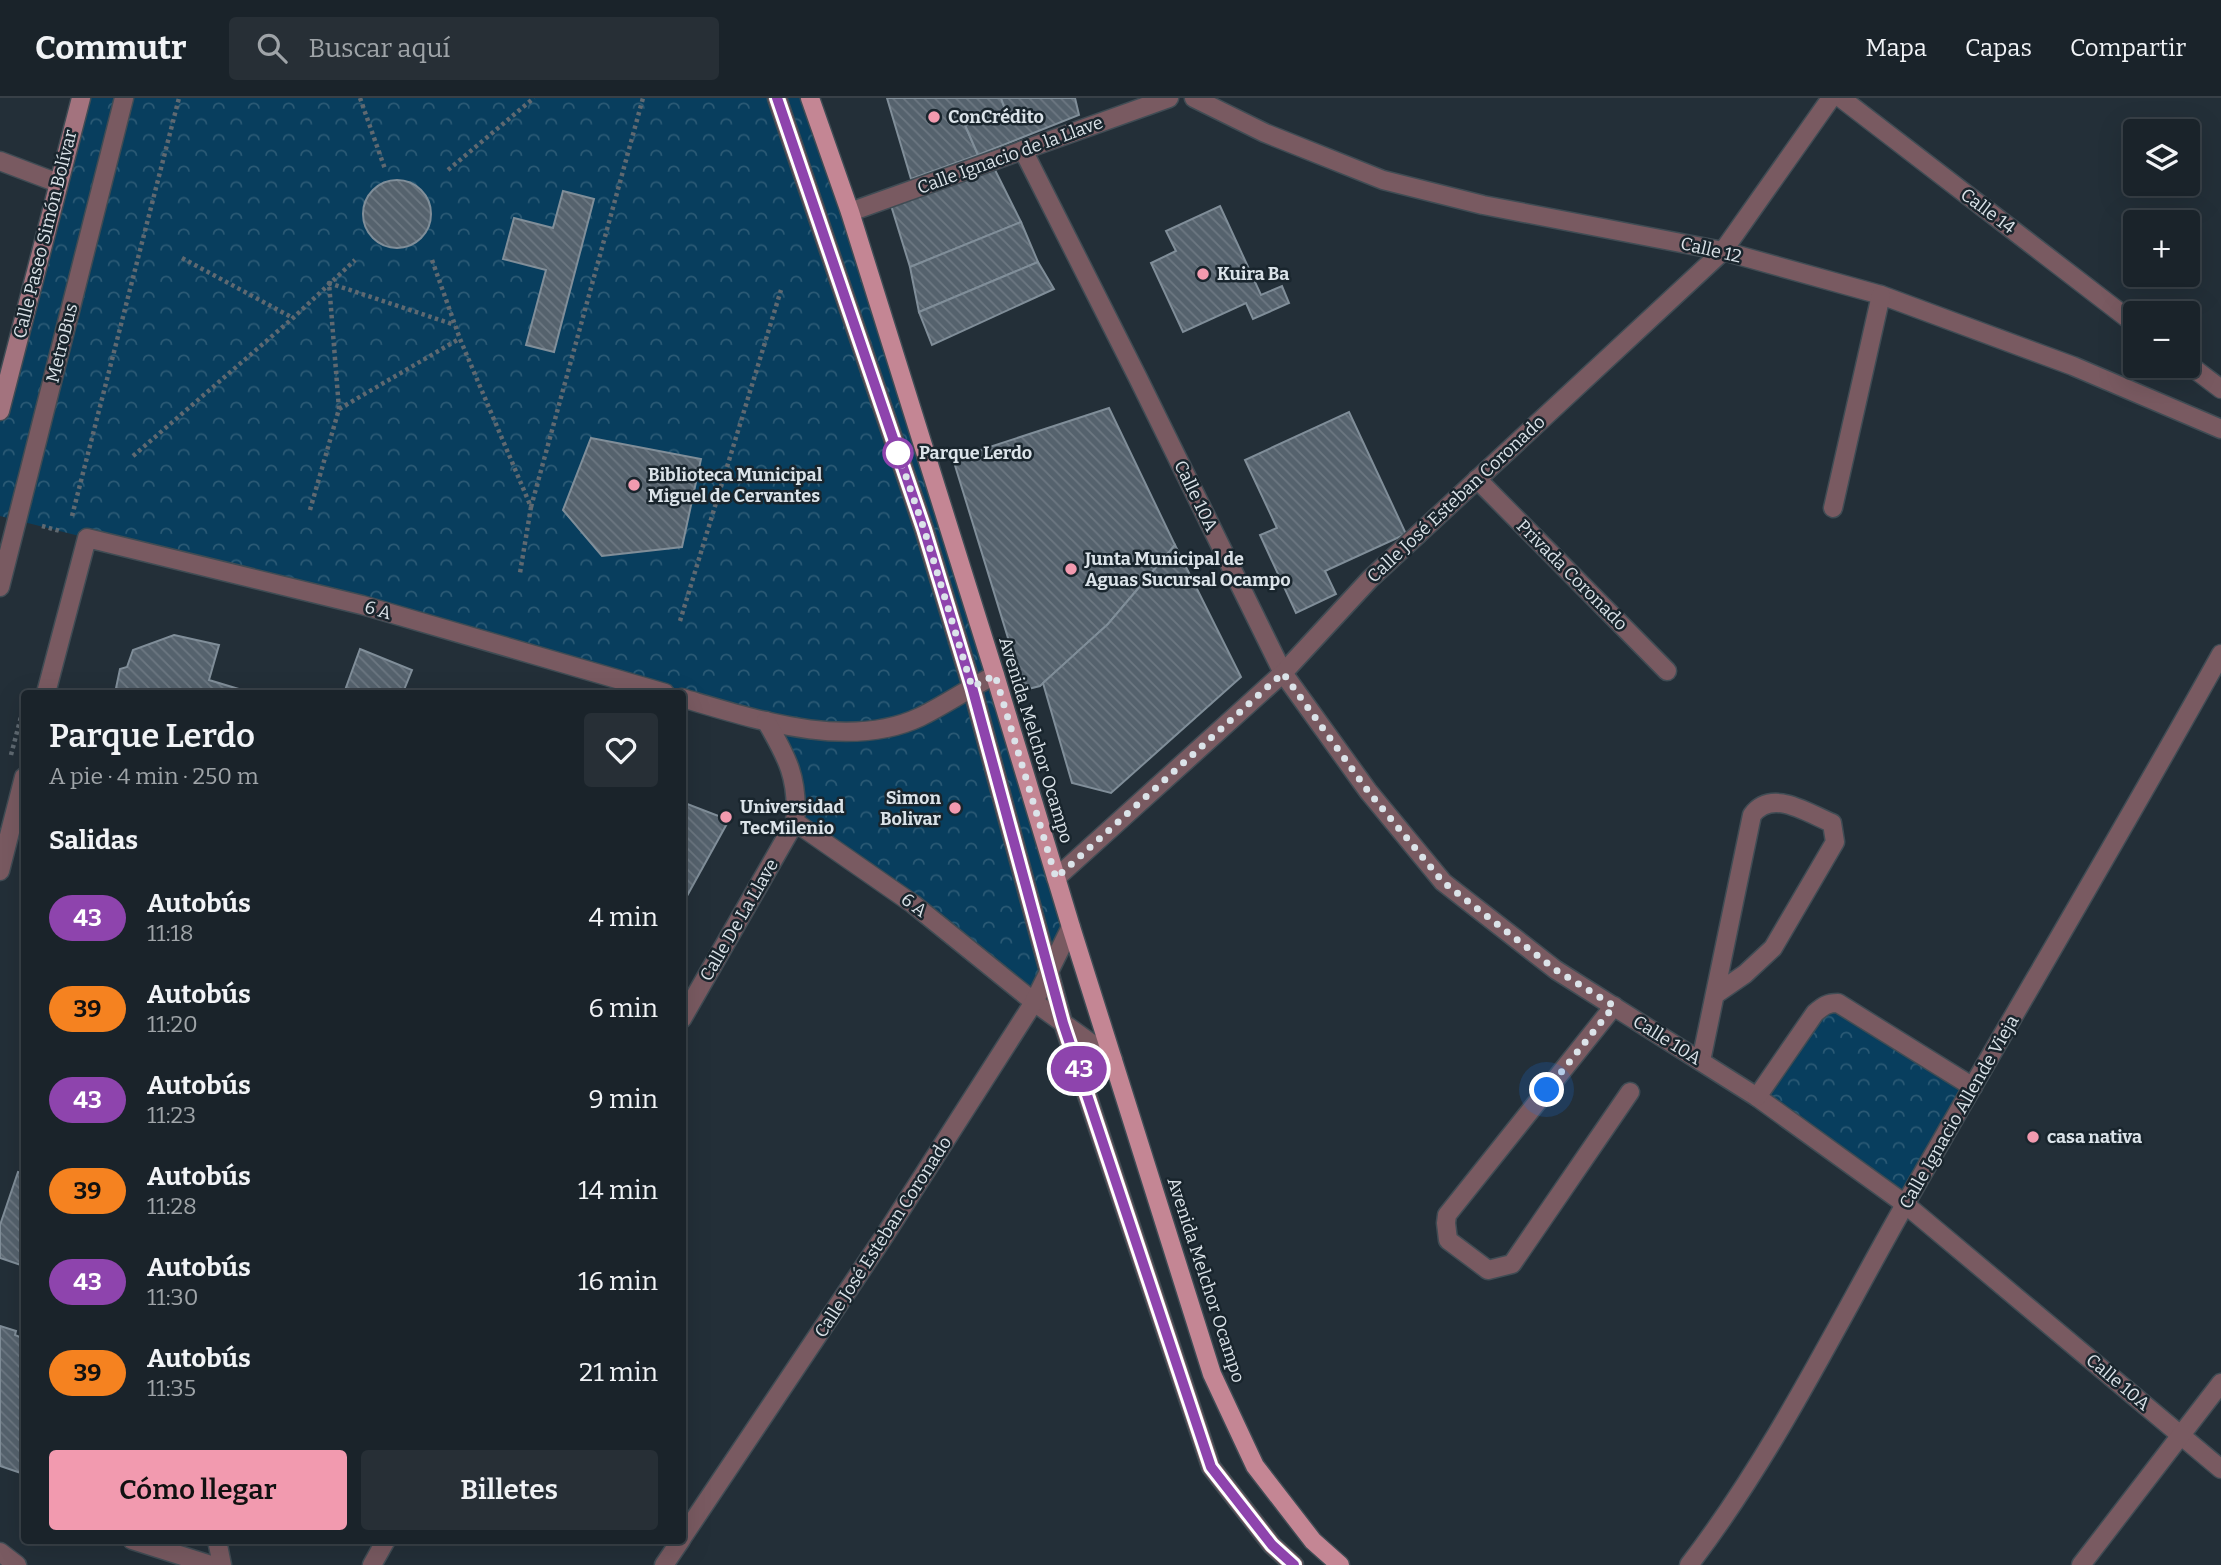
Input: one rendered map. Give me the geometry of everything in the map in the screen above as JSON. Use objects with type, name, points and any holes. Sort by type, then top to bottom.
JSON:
[{"type":"main road","name":"Calle Paseo Simón Bolívar","points":[[0,411],[81,98]]},
{"type":"main road","name":"Avenida Melchor Ocampo","points":[[810,98],[850,212],[1212,1374],[1255,1466],[1313,1541],[1340,1565]]},
{"type":"street","name":"MetroBus","points":[[0,587],[124,98]]},
{"type":"street","points":[[777,98],[924,529],[972,687],[1063,1023],[1211,1467],[1272,1545],[1294,1565]]},
{"type":"street","name":"Calle Ignacio de la Llave","points":[[850,212],[1170,98]]},
{"type":"street","name":"Calle 12","points":[[1194,98],[1265,133],[1383,180],[1483,205],[1723,251],[1881,295],[2073,366],[2221,429]]},
{"type":"street","name":"Calle José Esteban Coronado","points":[[1056,878],[1283,673],[1370,579],[1723,251],[1831,98]]},
{"type":"street","name":"Calle 14","points":[[1841,98],[2123,315]]},
{"type":"street","name":"Calle 10A","points":[[1023,149],[1283,673],[1368,791],[1443,882],[1556,970],[1757,1097],[1905,1204],[2221,1469]]},
{"type":"street","points":[[0,161],[58,183]]},
{"type":"street","points":[[1833,508],[1881,295]]},
{"type":"street","points":[[2200,373],[2221,389]]},
{"type":"street","name":"Privada Coronado","points":[[1477,479],[1668,671]]},
{"type":"street","name":"6 A","points":[[47,690],[87,538],[362,605],[655,690]]},
{"type":"street","name":"Calle Ignacio Allende Vieja","points":[[1689,1565],[1764,1455],[1813,1373],[1905,1204],[2221,654]]},
{"type":"street","points":[[686,699],[766,721],[848,733],[884,729],[919,718],[995,675]]},
{"type":"street","points":[[766,721],[786,755],[794,780],[795,822]]},
{"type":"street","points":[[0,871],[21,789]]},
{"type":"street","points":[[1701,1061],[1752,815],[1759,806],[1778,801],[1832,823],[1835,842],[1773,948],[1745,974],[1716,994]]},
{"type":"street","name":"6 A","points":[[795,822],[914,904],[1034,1002],[1113,1059]]},
{"type":"street","name":"Calle De La Llave","points":[[686,1012],[795,822]]},
{"type":"street","name":"Calle José Esteban Coronado","points":[[686,1533],[885,1235],[1034,1002],[1071,927]]},
{"type":"street","points":[[1757,1097],[1815,1013],[1830,1003],[1838,1003],[1973,1087]]},
{"type":"street","points":[[1614,1006],[1447,1214],[1448,1240],[1488,1270],[1511,1264],[1630,1091]]},
{"type":"street","points":[[2081,1565],[2221,1383]]},
{"type":"street","points":[[145,1544],[211,1565]]},
{"type":"street","points":[[218,1544],[222,1565]]},
{"type":"street","points":[[372,1565],[384,1544]]},
{"type":"street","name":"Calle José Esteban Coronado","points":[[664,1565],[679,1544]]},
{"type":"street","points":[[0,1552],[17,1565]]},
{"type":"path","points":[[71,520],[179,98]]},
{"type":"path","points":[[360,98],[385,169]]},
{"type":"path","points":[[447,170],[534,98]]},
{"type":"path","points":[[520,573],[531,507],[643,98]]},
{"type":"path","points":[[182,258],[293,318]]},
{"type":"path","points":[[133,456],[293,318],[355,260]]},
{"type":"path","points":[[432,260],[460,339],[531,507]]},
{"type":"path","points":[[330,283],[455,325]]},
{"type":"path","points":[[310,510],[339,409],[330,283]]},
{"type":"path","points":[[680,621],[781,290]]},
{"type":"path","points":[[339,409],[460,339]]},
{"type":"path","points":[[10,755],[21,713]]},
{"type":"green space","name":"Parque Lerdo","points":[[81,98],[810,98],[1071,927],[1034,1002],[795,822],[796,801],[766,721],[686,694],[686,690],[657,690],[428,624],[0,516],[0,411]]},
{"type":"green space","points":[[1828,1003],[1973,1087],[1905,1204],[1757,1097]]},
{"type":"building","points":[[887,98],[1001,98],[1006,112],[965,125],[978,155],[911,179]]},
{"type":"building","points":[[1001,98],[1075,98],[1079,115],[978,155],[965,125],[1006,112]]},
{"type":"building","points":[[992,164],[1021,222],[910,267],[890,202]]},
{"type":"building","points":[[397,180],[410,182],[421,190],[429,201],[429,227],[421,238],[410,246],[397,248],[384,246],[373,238],[365,227],[363,214],[365,201],[373,190],[384,182]]},
{"type":"building","points":[[563,191],[594,199],[554,352],[526,345],[546,270],[503,259],[514,218],[553,228]]},
{"type":"building","name":"Kuira Ba","points":[[1220,206],[1261,295],[1282,286],[1289,303],[1253,319],[1246,303],[1183,332],[1151,263],[1176,251],[1166,231]]},
{"type":"building","points":[[1021,222],[1038,262],[919,312],[910,267]]},
{"type":"building","points":[[1038,262],[1054,289],[932,345],[919,312]]},
{"type":"building","name":"Junta Municipal de Aguas Sucursal Ocampo","points":[[1109,408],[1175,545],[1108,624],[1040,686],[1024,690],[953,459]]},
{"type":"building","points":[[1349,412],[1406,534],[1325,571],[1336,594],[1296,613],[1260,535],[1277,528],[1245,460]]},
{"type":"building","name":"Biblioteca Municipal Miguel de Cervantes","points":[[591,438],[701,459],[682,547],[602,556],[563,510]]},
{"type":"building","points":[[1175,545],[1241,677],[1111,793],[1072,783],[1043,683],[1108,624]]},
{"type":"building","points":[[174,635],[219,645],[209,680],[242,690],[116,690],[120,669],[127,667],[133,650]]},
{"type":"building","points":[[360,649],[412,670],[404,690],[345,690]]},
{"type":"building","points":[[686,804],[729,820],[686,898]]},
{"type":"building","points":[[18,1172],[21,1173],[21,1265],[0,1258],[0,1225]]},
{"type":"building","points":[[0,1326],[16,1331],[15,1335],[21,1338],[21,1473],[0,1466]]},
{"type":"bus line","name":"43","points":[[777,98],[924,529],[972,687],[1063,1023],[1211,1467],[1272,1545],[1294,1565]]},
{"type":"place","name":"ConCrédito","points":[[934,117]]},
{"type":"place","name":"Kuira Ba","points":[[1203,274]]},
{"type":"place","name":"Parque Lerdo","points":[[898,453]]},
{"type":"place","name":"Biblioteca Municipal Miguel de Cervantes","points":[[634,485]]},
{"type":"place","name":"Junta Municipal de Aguas Sucursal Ocampo","points":[[1071,569]]},
{"type":"place","name":"Simon Bolivar","points":[[955,808]]},
{"type":"place","name":"Universidad TecMilenio","points":[[726,817]]},
{"type":"place","name":"casa nativa","points":[[2033,1137]]},
{"type":"route","points":[[898,453],[972,687],[995,675],[1056,878],[1283,673],[1368,791],[1443,882],[1556,970],[1614,1006],[1547,1090]]}]
